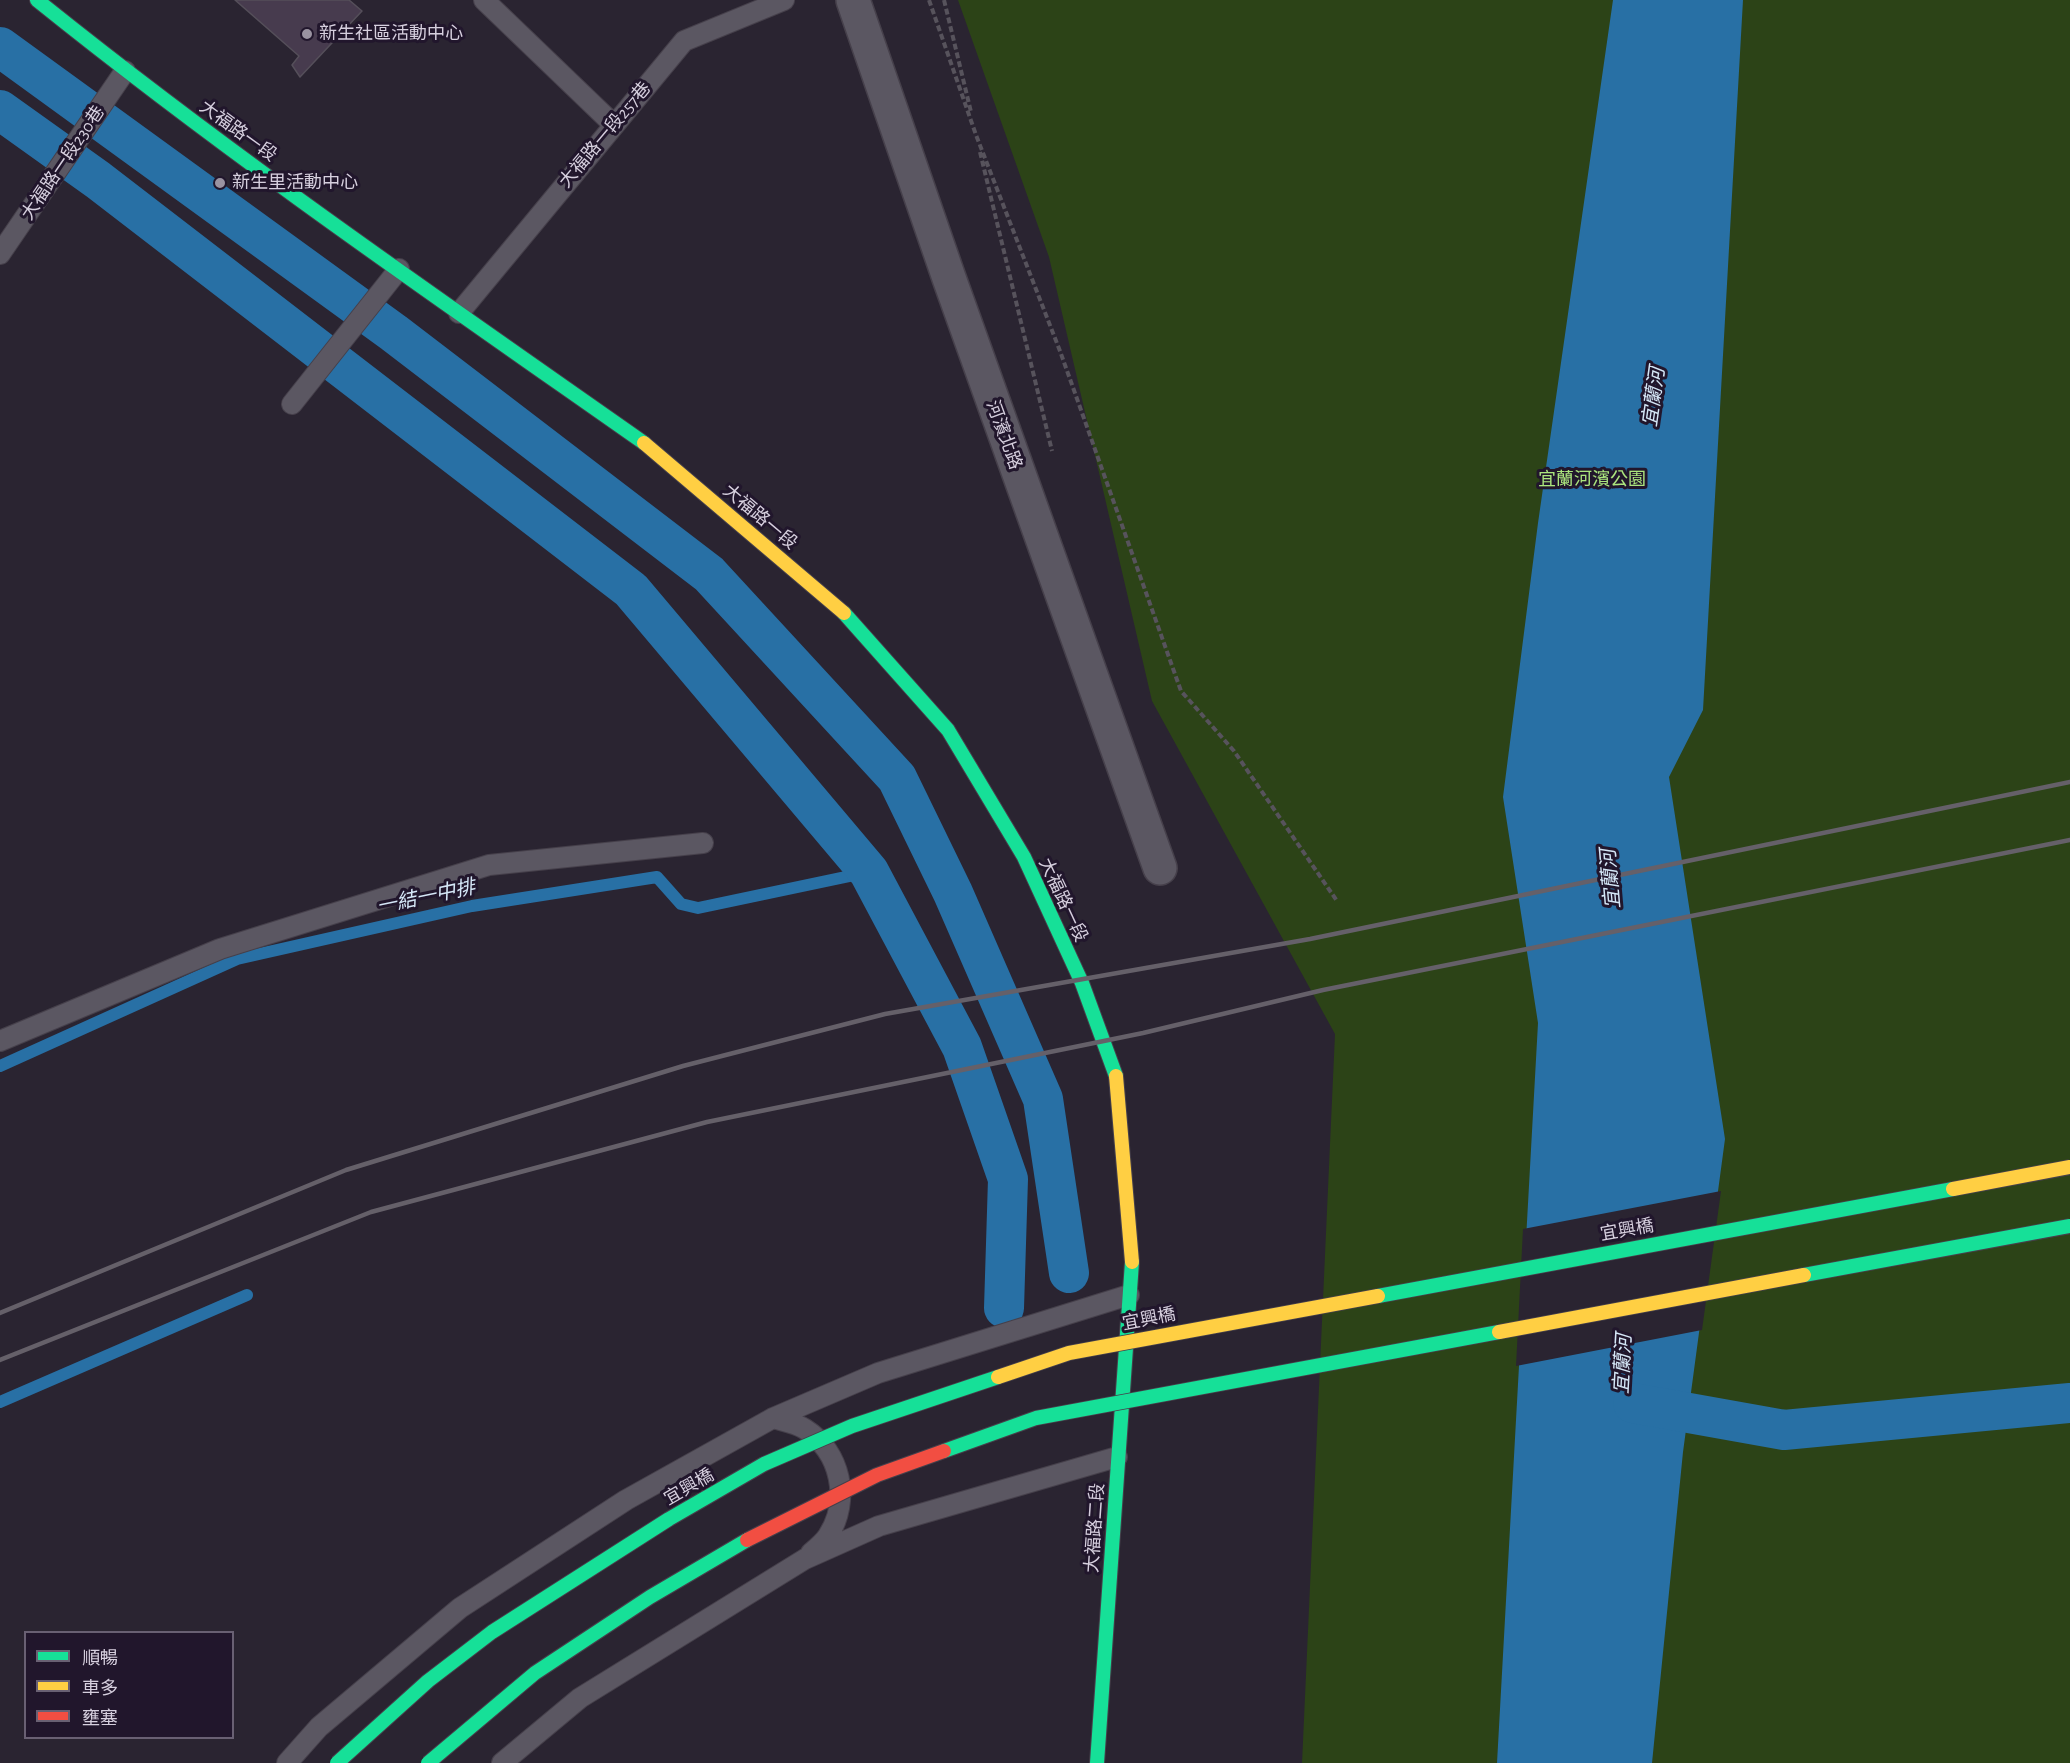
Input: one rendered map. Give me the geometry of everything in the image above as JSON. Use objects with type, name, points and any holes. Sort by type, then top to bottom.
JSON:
[{"type":"street","name":"河濱北路","points":[[853,0],[948,278],[1160,868]]},
{"type":"street","name":"大福路一段","points":[[50,3],[125,71],[459,313],[644,443],[841,609],[948,730],[1023,857],[1082,983],[1116,1076],[1132,1260],[1129,1295]]},
{"type":"street","name":"宜興橋","points":[[337,1763],[428,1681],[492,1632],[669,1519],[764,1464],[852,1426],[1069,1353],[2070,1167]]},
{"type":"street","points":[[428,1763],[535,1673],[650,1597],[761,1532],[877,1475],[1036,1418],[2070,1226]]},
{"type":"street","name":"大福路二段","points":[[1097,1763],[1129,1295]]},
{"type":"lane","points":[[484,0],[613,124]]},
{"type":"lane","name":"大福路一段257巷","points":[[459,313],[613,124],[684,41],[784,0]]},
{"type":"lane","name":"大福路一段230巷","points":[[0,255],[125,71]]},
{"type":"lane","points":[[292,404],[399,269]]},
{"type":"lane","points":[[0,1041],[220,949],[489,865],[703,843]]},
{"type":"lane","points":[[287,1763],[319,1727],[460,1608],[626,1500],[773,1418],[878,1373],[1129,1295]]},
{"type":"lane","points":[[773,1418],[804,1428],[827,1449],[840,1477],[840,1509],[828,1537],[805,1558]]},
{"type":"lane","points":[[502,1763],[580,1698],[805,1558],[879,1527],[1117,1457]]},
{"type":"path","points":[[928,0],[976,135],[1060,351],[1182,691],[1234,751],[1337,901]]},
{"type":"path","points":[[944,0],[1053,454]]},
{"type":"green space","name":"宜蘭河濱公園","points":[[958,0],[2070,0],[2070,1763],[1302,1763],[1335,1034],[1152,701],[1049,257]]},
{"type":"water","name":"宜蘭河","points":[[1613,0],[1743,0],[1703,710],[1669,777],[1725,1139],[1683,1452],[1652,1763],[1497,1763],[1538,1023],[1503,797],[1538,523]]},
{"type":"pier","points":[[1721,1191],[1702,1330],[1516,1366],[1523,1229]]},
{"type":"building","name":"新生社區活動中心","points":[[235,0],[349,0],[362,11],[300,77],[292,65],[299,56]]},
{"type":"waterway","points":[[0,47],[394,333],[709,574],[897,778],[953,893],[1043,1099],[1069,1273]]},
{"type":"waterway","points":[[0,110],[98,180],[631,590],[869,872],[962,1047],[1008,1179],[1004,1308]]},
{"type":"waterway","name":"一結一中排","points":[[0,1066],[237,959],[472,906],[657,877],[681,904],[698,908],[869,872]]},
{"type":"waterway","points":[[0,1402],[247,1295]]},
{"type":"waterway","name":"宜蘭河","points":[[1633,1403],[1784,1430],[2070,1403]]},
{"type":"railway","points":[[0,1313],[346,1170],[683,1066],[885,1014],[1310,939],[2070,782]]},
{"type":"railway","points":[[0,1360],[371,1212],[707,1122],[1143,1033],[1323,990],[2070,840]]},
{"type":"traffic: fast","points":[[37,0],[261,171],[644,443]]},
{"type":"traffic: fast","points":[[844,613],[948,730],[1024,857],[1082,983],[1116,1076]]},
{"type":"traffic: fast","points":[[1378,1296],[1953,1189]]},
{"type":"traffic: fast","points":[[1804,1275],[2070,1226]]},
{"type":"traffic: fast","points":[[1097,1763],[1132,1262]]},
{"type":"traffic: fast","points":[[944,1451],[1036,1418],[1499,1332]]},
{"type":"traffic: fast","points":[[337,1763],[428,1681],[492,1632],[669,1519],[764,1464],[852,1426],[998,1377]]},
{"type":"traffic: fast","points":[[428,1763],[535,1673],[650,1597],[747,1540]]},
{"type":"traffic: slow","points":[[644,443],[844,613]]},
{"type":"traffic: slow","points":[[1116,1076],[1132,1262]]},
{"type":"traffic: slow","points":[[1953,1189],[2070,1167]]},
{"type":"traffic: slow","points":[[1499,1332],[1804,1275]]},
{"type":"traffic: slow","points":[[998,1377],[1069,1353],[1378,1296]]},
{"type":"traffic: jam","points":[[747,1540],[877,1475],[944,1451]]},
{"type":"place","name":"新生社區活動中心","points":[[307,34]]},
{"type":"place","name":"新生里活動中心","points":[[220,183]]}]
